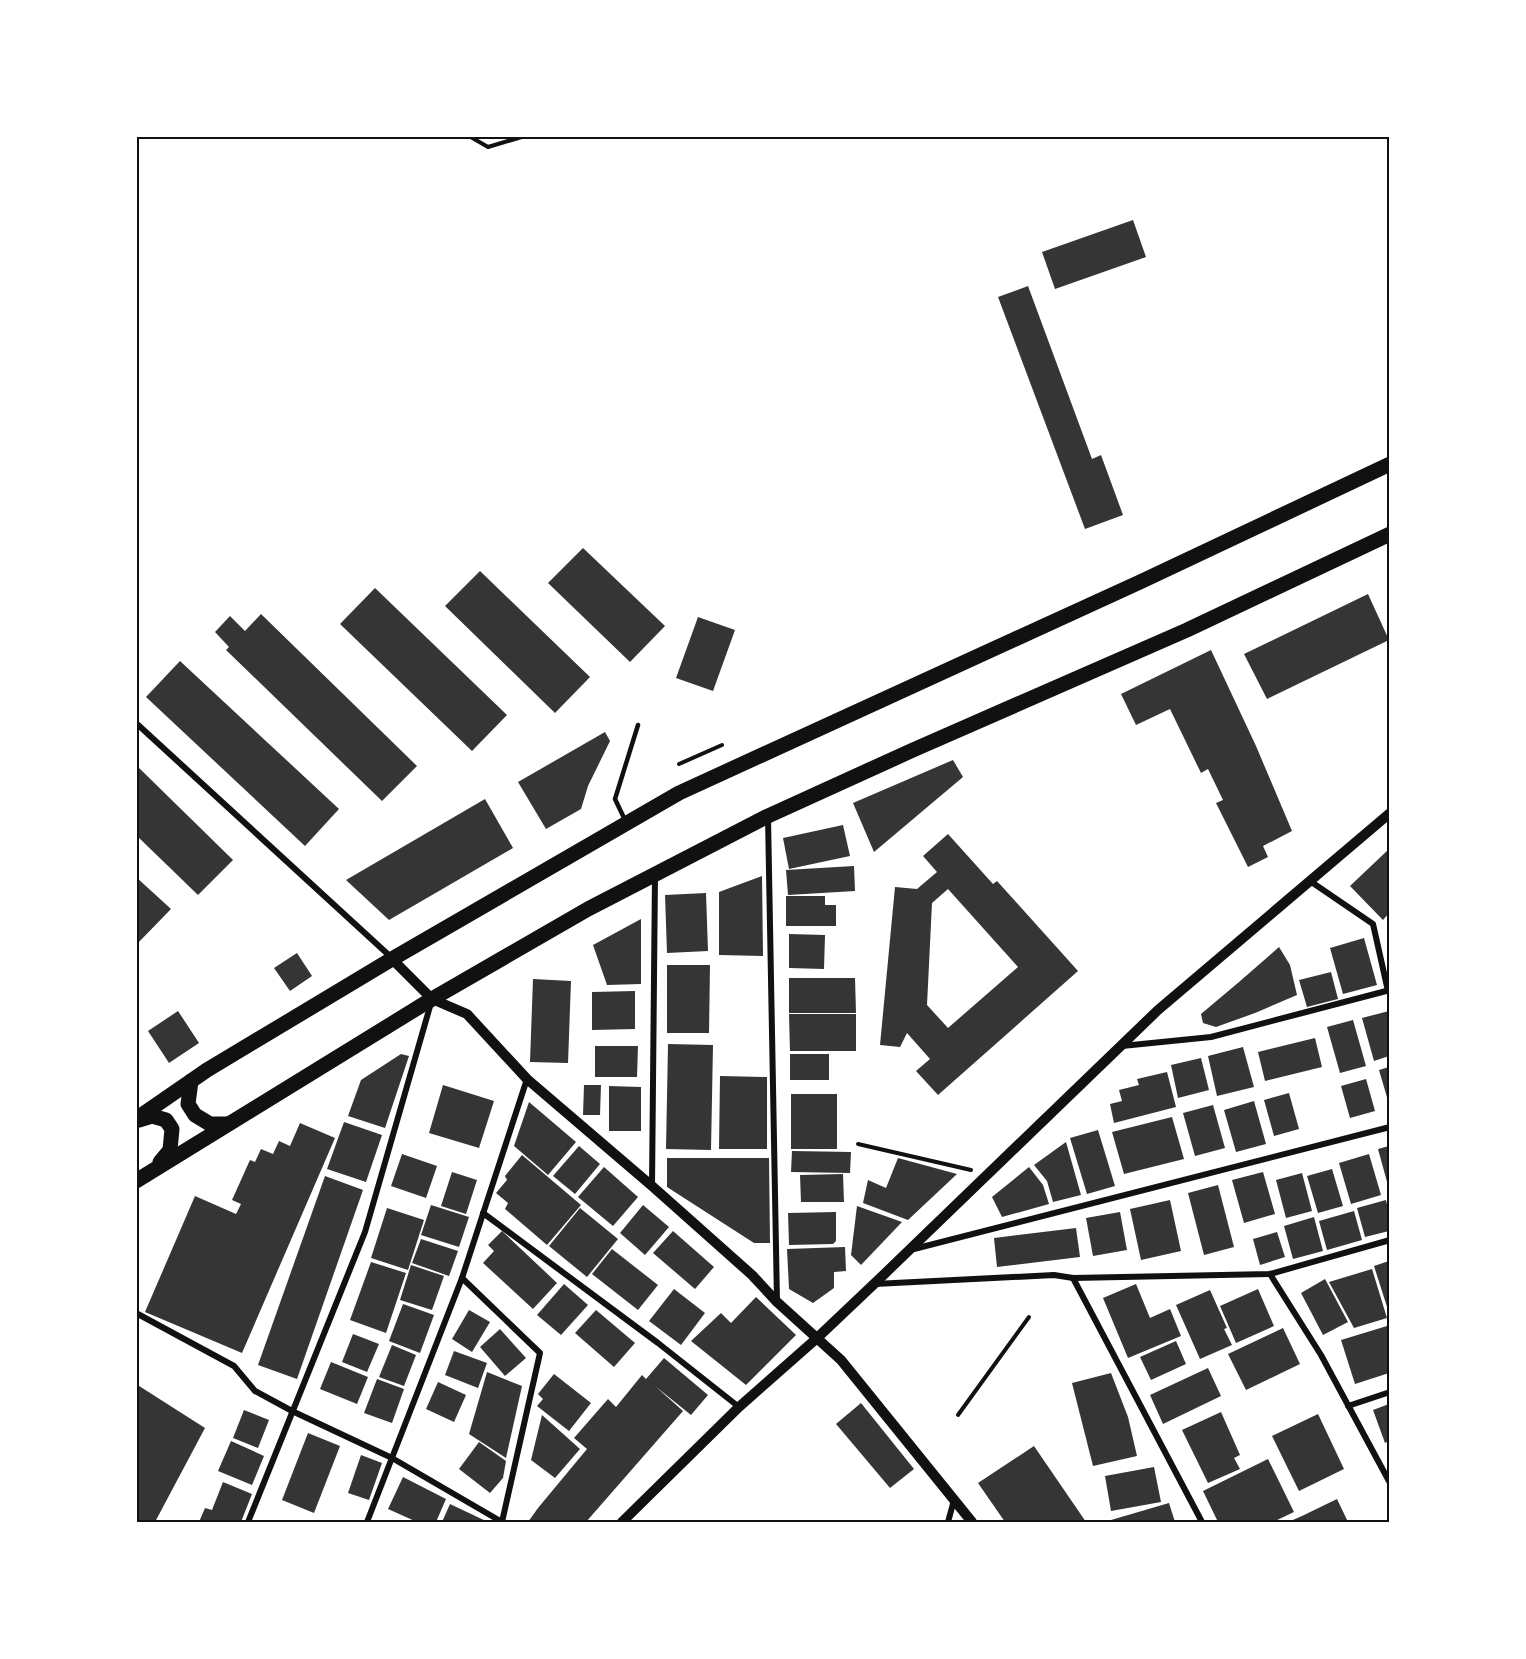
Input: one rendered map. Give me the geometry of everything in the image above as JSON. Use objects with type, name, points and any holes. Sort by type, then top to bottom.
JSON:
[{"type":"main road","points":[[136,1120],[191,1081],[392,959],[679,793],[1140,582],[1389,464]]},
{"type":"main road","points":[[136,1181],[432,999],[588,909],[655,874],[768,816],[1186,630],[1389,534]]},
{"type":"main road","points":[[191,1081],[188,1104],[195,1115],[210,1124],[228,1124]]},
{"type":"main road","points":[[136,1120],[152,1116],[166,1120],[172,1130],[170,1150],[154,1169]]},
{"type":"street","points":[[136,723],[392,959],[432,999],[467,1014],[527,1079],[752,1275],[777,1302],[841,1360],[972,1522]]},
{"type":"street","points":[[622,1522],[739,1407],[911,1250],[1158,1010],[1389,813]]},
{"type":"street","points":[[768,816],[777,1302]]},
{"type":"street","points":[[652,1186],[655,874]]},
{"type":"street","points":[[1121,1047],[1211,1037],[1389,991],[1373,924],[1310,881]]},
{"type":"street","points":[[248,1522],[365,1232],[432,999]]},
{"type":"street","points":[[367,1522],[462,1278],[527,1079]]},
{"type":"street","points":[[911,1250],[1389,1127]]},
{"type":"street","points":[[483,1213],[658,1343],[739,1407]]},
{"type":"street","points":[[874,1284],[1054,1275],[1073,1278],[1270,1274],[1389,1239]]},
{"type":"street","points":[[1270,1274],[1321,1355],[1389,1484]]},
{"type":"street","points":[[136,1313],[234,1366],[255,1391],[392,1458],[502,1522],[540,1353],[462,1278]]},
{"type":"street","points":[[1073,1278],[1202,1522]]},
{"type":"street","points":[[1348,1406],[1389,1392]]},
{"type":"street","points":[[948,1522],[954,1499]]},
{"type":"lane","points":[[627,823],[615,799],[638,724]]},
{"type":"path","points":[[470,136],[488,147],[525,136]]},
{"type":"path","points":[[679,764],[722,745]]},
{"type":"path","points":[[858,1144],[989,1174]]},
{"type":"path","points":[[958,1415],[1029,1317]]},
{"type":"building","points":[[1133,220],[1146,257],[1055,289],[1042,252]]},
{"type":"building","points":[[1028,286],[1092,459],[1101,455],[1123,515],[1085,529],[998,297]]},
{"type":"building","points":[[583,548],[665,626],[630,662],[548,583]]},
{"type":"building","points":[[480,571],[590,677],[555,713],[445,606]]},
{"type":"building","points":[[375,588],[507,715],[472,751],[340,624]]},
{"type":"building","points":[[1368,594],[1389,640],[1267,699],[1244,654]]},
{"type":"building","points":[[261,614],[417,766],[382,801],[226,650],[229,647],[215,632],[230,616],[245,631]]},
{"type":"building","points":[[698,617],[735,630],[713,691],[676,678]]},
{"type":"building","points":[[1211,650],[1256,746],[1292,831],[1263,846],[1268,857],[1248,867],[1216,803],[1223,800],[1208,769],[1201,773],[1170,709],[1136,725],[1121,694]]},
{"type":"building","points":[[180,661],[339,809],[305,846],[146,697]]},
{"type":"building","points":[[605,732],[610,741],[588,786],[581,809],[546,829],[518,782]]},
{"type":"building","points":[[953,760],[963,777],[874,852],[853,803]]},
{"type":"building","points":[[136,765],[233,860],[198,895],[136,835]]},
{"type":"building","points":[[485,799],[513,848],[389,920],[346,880]]},
{"type":"building","points":[[843,825],[850,856],[789,869],[783,838]]},
{"type":"building","points":[[948,834],[993,884],[997,881],[1078,971],[938,1095],[916,1071],[930,1059],[907,1033],[900,1047],[880,1045],[895,887],[917,889],[937,872],[923,856]],"holes":[[[948,889],[1018,967],[948,1028],[927,1005],[932,903]]]},
{"type":"building","points":[[1389,849],[1389,913],[1383,920],[1350,886]]},
{"type":"building","points":[[854,866],[855,891],[788,895],[786,870]]},
{"type":"building","points":[[762,876],[763,956],[719,955],[719,892]]},
{"type":"building","points":[[136,877],[171,909],[136,945]]},
{"type":"building","points":[[706,893],[708,951],[667,953],[665,895]]},
{"type":"building","points":[[786,896],[825,896],[825,905],[836,905],[836,926],[786,926]]},
{"type":"building","points":[[641,919],[641,984],[607,985],[593,945]]},
{"type":"building","points":[[789,934],[825,935],[824,969],[789,968]]},
{"type":"building","points":[[1364,938],[1377,985],[1343,994],[1330,948]]},
{"type":"building","points":[[1279,947],[1290,965],[1297,995],[1216,1027],[1203,1023],[1201,1014]]},
{"type":"building","points":[[297,953],[312,976],[290,991],[274,968]]},
{"type":"building","points":[[667,965],[710,965],[709,1033],[667,1033]]},
{"type":"building","points":[[1331,972],[1338,999],[1307,1007],[1299,980]]},
{"type":"building","points":[[789,978],[855,978],[856,1013],[789,1013]]},
{"type":"building","points":[[533,979],[571,981],[568,1063],[530,1062]]},
{"type":"building","points":[[635,991],[635,1029],[592,1030],[592,992]]},
{"type":"building","points":[[178,1011],[199,1043],[169,1063],[148,1031]]},
{"type":"building","points":[[1389,1011],[1389,1056],[1374,1061],[1362,1018]]},
{"type":"building","points":[[789,1014],[856,1014],[856,1051],[790,1051]]},
{"type":"building","points":[[1353,1020],[1366,1066],[1340,1073],[1327,1027]]},
{"type":"building","points":[[1315,1038],[1322,1067],[1265,1081],[1258,1052]]},
{"type":"building","points":[[668,1044],[713,1045],[711,1150],[666,1149]]},
{"type":"building","points":[[595,1046],[638,1046],[637,1077],[595,1077]]},
{"type":"building","points":[[1243,1047],[1254,1087],[1217,1096],[1208,1056]]},
{"type":"building","points":[[401,1054],[409,1056],[385,1128],[348,1116],[361,1080]]},
{"type":"building","points":[[790,1054],[829,1054],[829,1080],[790,1080]]},
{"type":"building","points":[[1201,1058],[1209,1090],[1178,1098],[1171,1065]]},
{"type":"building","points":[[1389,1067],[1389,1104],[1379,1070]]},
{"type":"building","points":[[1167,1072],[1176,1107],[1114,1123],[1110,1104],[1122,1101],[1119,1090],[1139,1085],[1137,1079]]},
{"type":"building","points":[[720,1076],[767,1077],[767,1149],[719,1149]]},
{"type":"building","points":[[1366,1079],[1375,1111],[1350,1118],[1341,1086]]},
{"type":"building","points":[[443,1085],[494,1101],[479,1148],[429,1133]]},
{"type":"building","points":[[584,1085],[601,1085],[600,1115],[583,1115]]},
{"type":"building","points":[[609,1086],[641,1087],[641,1131],[609,1131]]},
{"type":"building","points":[[1289,1093],[1299,1129],[1274,1136],[1264,1100]]},
{"type":"building","points":[[791,1094],[837,1094],[837,1149],[791,1149]]},
{"type":"building","points":[[1254,1101],[1266,1144],[1236,1152],[1224,1110]]},
{"type":"building","points":[[529,1102],[576,1142],[548,1175],[514,1146]]},
{"type":"building","points":[[1213,1105],[1225,1148],[1195,1156],[1183,1113]]},
{"type":"building","points":[[1172,1117],[1184,1159],[1124,1174],[1112,1132]]},
{"type":"building","points":[[344,1122],[382,1135],[366,1182],[327,1169]]},
{"type":"building","points":[[300,1123],[335,1138],[242,1353],[145,1312],[195,1196],[236,1214],[241,1204],[232,1200],[250,1160],[255,1162],[261,1149],[273,1154],[279,1141],[290,1146]]},
{"type":"building","points":[[1098,1130],[1115,1186],[1087,1194],[1070,1138]]},
{"type":"building","points":[[1066,1142],[1081,1195],[1053,1202],[1047,1181],[1034,1165]]},
{"type":"building","points":[[579,1146],[600,1164],[575,1194],[553,1176]]},
{"type":"building","points":[[1389,1146],[1389,1189],[1378,1149]]},
{"type":"building","points":[[792,1151],[851,1152],[850,1173],[791,1172]]},
{"type":"building","points":[[402,1154],[437,1166],[426,1198],[391,1186]]},
{"type":"building","points":[[1369,1154],[1381,1195],[1351,1204],[1339,1163]]},
{"type":"building","points":[[522,1155],[581,1205],[547,1245],[505,1209],[508,1203],[496,1193],[507,1180],[505,1176]]},
{"type":"building","points":[[667,1158],[769,1158],[770,1243],[754,1243],[667,1187]]},
{"type":"building","points":[[898,1158],[957,1174],[908,1220],[863,1203],[868,1180],[886,1188]]},
{"type":"building","points":[[604,1167],[638,1197],[613,1226],[578,1197]]},
{"type":"building","points":[[1029,1167],[1043,1185],[1049,1204],[1002,1217],[992,1197]]},
{"type":"building","points":[[1332,1169],[1343,1206],[1318,1213],[1307,1176]]},
{"type":"building","points":[[452,1172],[477,1180],[466,1214],[441,1206]]},
{"type":"building","points":[[1263,1172],[1275,1214],[1244,1223],[1232,1180]]},
{"type":"building","points":[[1302,1173],[1312,1211],[1286,1218],[1276,1180]]},
{"type":"building","points":[[843,1174],[844,1202],[801,1202],[800,1175]]},
{"type":"building","points":[[325,1176],[363,1190],[297,1379],[258,1365]]},
{"type":"building","points":[[1218,1185],[1234,1247],[1204,1255],[1188,1193]]},
{"type":"building","points":[[1170,1200],[1181,1251],[1141,1260],[1130,1209]]},
{"type":"building","points":[[1386,1200],[1389,1231],[1365,1237],[1357,1208]]},
{"type":"building","points":[[431,1205],[469,1217],[459,1247],[421,1235]]},
{"type":"building","points":[[643,1205],[669,1227],[645,1255],[620,1233]]},
{"type":"building","points":[[857,1206],[902,1222],[861,1265],[851,1255]]},
{"type":"building","points":[[387,1208],[424,1220],[408,1270],[371,1258]]},
{"type":"building","points":[[580,1208],[618,1239],[587,1277],[549,1246]]},
{"type":"building","points":[[1354,1211],[1362,1240],[1327,1250],[1319,1221]]},
{"type":"building","points":[[836,1212],[836,1241],[833,1244],[789,1245],[788,1213]]},
{"type":"building","points":[[1120,1212],[1127,1250],[1093,1256],[1086,1218]]},
{"type":"building","points":[[1314,1217],[1323,1251],[1293,1259],[1284,1226]]},
{"type":"building","points":[[1076,1228],[1080,1257],[997,1267],[994,1238]]},
{"type":"building","points":[[502,1231],[557,1283],[533,1309],[483,1263],[494,1251],[488,1245]]},
{"type":"building","points":[[673,1231],[714,1267],[695,1289],[653,1253]]},
{"type":"building","points":[[1277,1232],[1285,1257],[1260,1265],[1253,1239]]},
{"type":"building","points":[[421,1239],[458,1251],[449,1276],[412,1263]]},
{"type":"building","points":[[845,1247],[846,1271],[834,1272],[834,1288],[813,1303],[789,1289],[787,1249]]},
{"type":"building","points":[[612,1249],[658,1285],[638,1310],[592,1274]]},
{"type":"building","points":[[1389,1261],[1389,1313],[1374,1266]]},
{"type":"building","points":[[371,1262],[406,1273],[386,1333],[350,1320]]},
{"type":"building","points":[[411,1265],[444,1276],[432,1310],[400,1300]]},
{"type":"building","points":[[1372,1269],[1387,1318],[1354,1328],[1329,1282]]},
{"type":"building","points":[[1325,1279],[1348,1322],[1323,1335],[1301,1293]]},
{"type":"building","points":[[564,1284],[588,1305],[561,1335],[537,1315]]},
{"type":"building","points":[[1136,1284],[1150,1318],[1170,1309],[1181,1336],[1128,1358],[1103,1298]]},
{"type":"building","points":[[674,1289],[705,1313],[681,1345],[649,1321]]},
{"type":"building","points":[[1258,1289],[1274,1326],[1236,1343],[1220,1306]]},
{"type":"building","points":[[1210,1290],[1232,1345],[1200,1359],[1176,1305]]},
{"type":"building","points":[[756,1297],[796,1335],[746,1385],[691,1341],[721,1313],[731,1323]]},
{"type":"building","points":[[403,1304],[434,1315],[420,1353],[389,1341]]},
{"type":"building","points":[[469,1310],[490,1322],[472,1352],[452,1339]]},
{"type":"building","points":[[596,1310],[635,1343],[614,1367],[575,1333]]},
{"type":"building","points":[[1387,1326],[1389,1373],[1355,1384],[1341,1340]]},
{"type":"building","points":[[1283,1328],[1300,1364],[1246,1390],[1228,1354]]},
{"type":"building","points":[[500,1329],[526,1358],[505,1376],[480,1347]]},
{"type":"building","points":[[353,1334],[379,1344],[367,1372],[342,1362]]},
{"type":"building","points":[[1176,1341],[1186,1364],[1151,1380],[1140,1357]]},
{"type":"building","points":[[392,1345],[416,1355],[404,1386],[379,1377]]},
{"type":"building","points":[[454,1351],[487,1363],[478,1388],[445,1375]]},
{"type":"building","points":[[664,1358],[708,1395],[691,1415],[655,1386],[683,1411],[586,1522],[528,1522],[587,1449],[574,1438],[608,1399],[616,1407],[642,1375],[646,1379]]},
{"type":"building","points":[[331,1362],[368,1377],[357,1404],[320,1389]]},
{"type":"building","points":[[1208,1368],[1221,1396],[1163,1424],[1150,1395]]},
{"type":"building","points":[[487,1372],[522,1386],[506,1458],[469,1434]]},
{"type":"building","points":[[1111,1373],[1128,1417],[1137,1456],[1093,1466],[1072,1383]]},
{"type":"building","points":[[554,1374],[591,1403],[569,1431],[537,1406],[543,1399],[538,1394]]},
{"type":"building","points":[[377,1379],[404,1389],[392,1423],[364,1413]]},
{"type":"building","points":[[438,1382],[466,1395],[454,1422],[426,1409]]},
{"type":"building","points":[[136,1384],[205,1428],[155,1522],[136,1522]]},
{"type":"building","points":[[861,1403],[914,1469],[890,1488],[836,1424]]},
{"type":"building","points":[[1389,1404],[1389,1441],[1385,1443],[1373,1410]]},
{"type":"building","points":[[244,1410],[269,1420],[258,1448],[233,1438]]},
{"type":"building","points":[[1221,1412],[1240,1455],[1234,1458],[1240,1469],[1208,1483],[1182,1430]]},
{"type":"building","points":[[1318,1414],[1344,1469],[1299,1491],[1272,1436]]},
{"type":"building","points":[[542,1415],[580,1449],[555,1478],[531,1460]]},
{"type":"building","points":[[308,1433],[340,1446],[314,1513],[282,1500]]},
{"type":"building","points":[[231,1441],[264,1456],[252,1485],[218,1471]]},
{"type":"building","points":[[479,1442],[506,1461],[503,1478],[490,1493],[459,1469]]},
{"type":"building","points":[[1034,1446],[1086,1522],[1005,1522],[978,1483]]},
{"type":"building","points":[[361,1455],[382,1463],[369,1500],[348,1493]]},
{"type":"building","points":[[1268,1459],[1294,1512],[1273,1522],[1218,1522],[1203,1491]]},
{"type":"building","points":[[1154,1467],[1161,1502],[1111,1511],[1105,1476]]},
{"type":"building","points":[[403,1477],[446,1499],[436,1522],[417,1522],[388,1509]]},
{"type":"building","points":[[223,1482],[252,1494],[241,1522],[199,1522],[205,1508],[212,1510]]},
{"type":"building","points":[[1337,1499],[1348,1522],[1288,1522],[1302,1516]]},
{"type":"building","points":[[1169,1503],[1175,1522],[1111,1522],[1111,1520]]},
{"type":"building","points":[[450,1504],[488,1522],[442,1522]]}]
